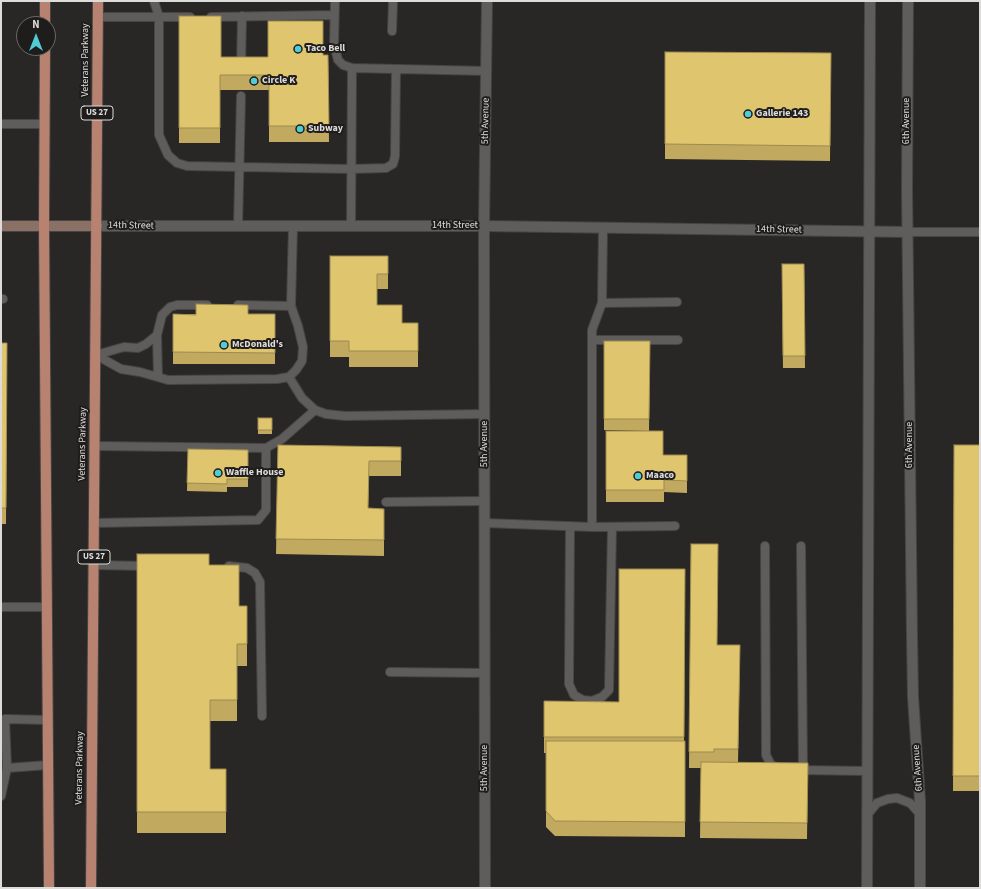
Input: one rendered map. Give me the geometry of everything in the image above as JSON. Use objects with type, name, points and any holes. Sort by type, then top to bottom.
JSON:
[{"type":"main road","points":[[45,1],[45,16]]},
{"type":"main road","name":"Veterans Parkway","points":[[91,888],[98,1]]},
{"type":"main road","points":[[45,56],[44,225],[49,888]]},
{"type":"main road","name":"14th Street","points":[[1,226],[97,226]]},
{"type":"street","name":"5th Avenue","points":[[485,888],[484,226],[488,1]]},
{"type":"street","points":[[868,888],[870,1]]},
{"type":"street","name":"6th Avenue","points":[[908,1],[908,232],[913,697],[920,814],[920,888]]},
{"type":"street","name":"14th Street","points":[[97,226],[484,226],[908,232]]},
{"type":"lane","points":[[154,1],[159,17],[159,135],[168,155],[177,163],[187,166],[351,169],[386,168],[393,164],[395,156],[396,69]]},
{"type":"lane","points":[[335,1],[334,44],[338,60],[343,65],[352,68],[487,70]]},
{"type":"lane","points":[[392,31],[393,1]]},
{"type":"lane","points":[[98,17],[334,15]]},
{"type":"lane","points":[[241,68],[242,16]]},
{"type":"lane","points":[[351,226],[352,68]]},
{"type":"lane","points":[[238,226],[241,96]]},
{"type":"lane","points":[[1,124],[44,124]]},
{"type":"lane","points":[[96,355],[121,369],[140,372],[168,380],[289,377],[302,361],[302,347],[298,326],[291,306],[293,226]]},
{"type":"lane","points":[[592,527],[592,330],[602,303],[603,228]]},
{"type":"lane","points":[[908,232],[980,232]]},
{"type":"lane","points":[[602,303],[677,302]]},
{"type":"lane","points":[[158,377],[157,335],[162,315],[170,307],[177,305],[214,305]]},
{"type":"lane","points":[[230,305],[291,306]]},
{"type":"lane","points":[[96,355],[124,347],[138,348],[157,335]]},
{"type":"lane","points":[[592,340],[678,340]]},
{"type":"lane","points":[[289,377],[302,398],[315,410],[345,416],[485,414]]},
{"type":"lane","points":[[95,446],[266,448],[282,439],[315,410]]},
{"type":"lane","points":[[94,523],[258,520],[266,510],[266,448]]},
{"type":"lane","points":[[386,502],[485,501]]},
{"type":"lane","points":[[485,523],[592,527],[674,526]]},
{"type":"lane","points":[[570,526],[569,684],[574,695],[583,700],[592,701],[602,697],[609,690],[612,527]]},
{"type":"lane","points":[[765,546],[766,755],[771,765],[782,770],[868,771]]},
{"type":"lane","points":[[801,546],[803,770]]},
{"type":"lane","points":[[94,565],[157,566]]},
{"type":"lane","points":[[219,566],[247,568],[255,573],[260,582],[262,716]]},
{"type":"lane","points":[[1,607],[47,607]]},
{"type":"lane","points":[[390,672],[485,673]]},
{"type":"lane","points":[[1,796],[7,768],[4,755],[3,718],[47,720]]},
{"type":"lane","points":[[7,768],[48,765]]},
{"type":"lane","points":[[868,816],[877,803],[888,799],[897,798],[910,803],[920,814]]},
{"type":"building","name":"Circle K","points":[[179,16],[221,16],[221,57],[268,57],[268,21],[323,21],[323,55],[328,55],[329,126],[269,126],[269,75],[220,75],[220,128],[179,128]]},
{"type":"building","name":"Gallerie 143","points":[[665,52],[831,53],[830,146],[665,144]]},
{"type":"building","points":[[330,256],[388,256],[388,274],[377,274],[377,305],[402,305],[402,323],[418,323],[418,351],[349,351],[349,341],[330,341]]},
{"type":"building","points":[[782,264],[804,264],[805,356],[783,356]]},
{"type":"building","name":"McDonald's","points":[[196,304],[248,305],[248,314],[275,314],[275,353],[173,352],[173,314],[196,315]]},
{"type":"building","points":[[604,341],[650,341],[649,419],[604,419]]},
{"type":"building","points":[[1,343],[7,343],[6,508],[1,508]]},
{"type":"building","points":[[258,418],[272,418],[272,430],[258,430]]},
{"type":"building","points":[[606,431],[663,431],[663,455],[687,455],[687,481],[664,480],[664,490],[606,490]]},
{"type":"building","points":[[278,445],[401,447],[401,461],[369,461],[368,508],[384,509],[384,540],[276,539]]},
{"type":"building","points":[[954,445],[980,445],[980,776],[953,776]]},
{"type":"building","name":"Waffle House","points":[[188,449],[248,450],[248,479],[227,479],[227,484],[187,483]]},
{"type":"building","points":[[691,544],[718,544],[717,645],[740,645],[738,749],[714,749],[714,752],[689,752]]},
{"type":"building","points":[[137,554],[209,554],[209,565],[239,565],[239,606],[247,606],[247,644],[237,644],[237,700],[210,700],[210,769],[226,769],[226,812],[137,812]]},
{"type":"building","points":[[619,569],[685,569],[684,737],[544,737],[544,701],[619,702]]},
{"type":"building","points":[[546,741],[685,741],[685,822],[555,821],[546,811]]},
{"type":"building","points":[[701,762],[808,763],[807,823],[700,822]]},
{"type":"place","name":"Taco Bell","points":[[298,49]]},
{"type":"place","name":"Circle K","points":[[254,81]]},
{"type":"place","name":"Gallerie 143","points":[[748,114]]},
{"type":"place","name":"Subway","points":[[300,129]]},
{"type":"place","name":"McDonald's","points":[[224,345]]},
{"type":"place","name":"Waffle House","points":[[218,473]]},
{"type":"place","name":"Maaco","points":[[638,476]]}]
